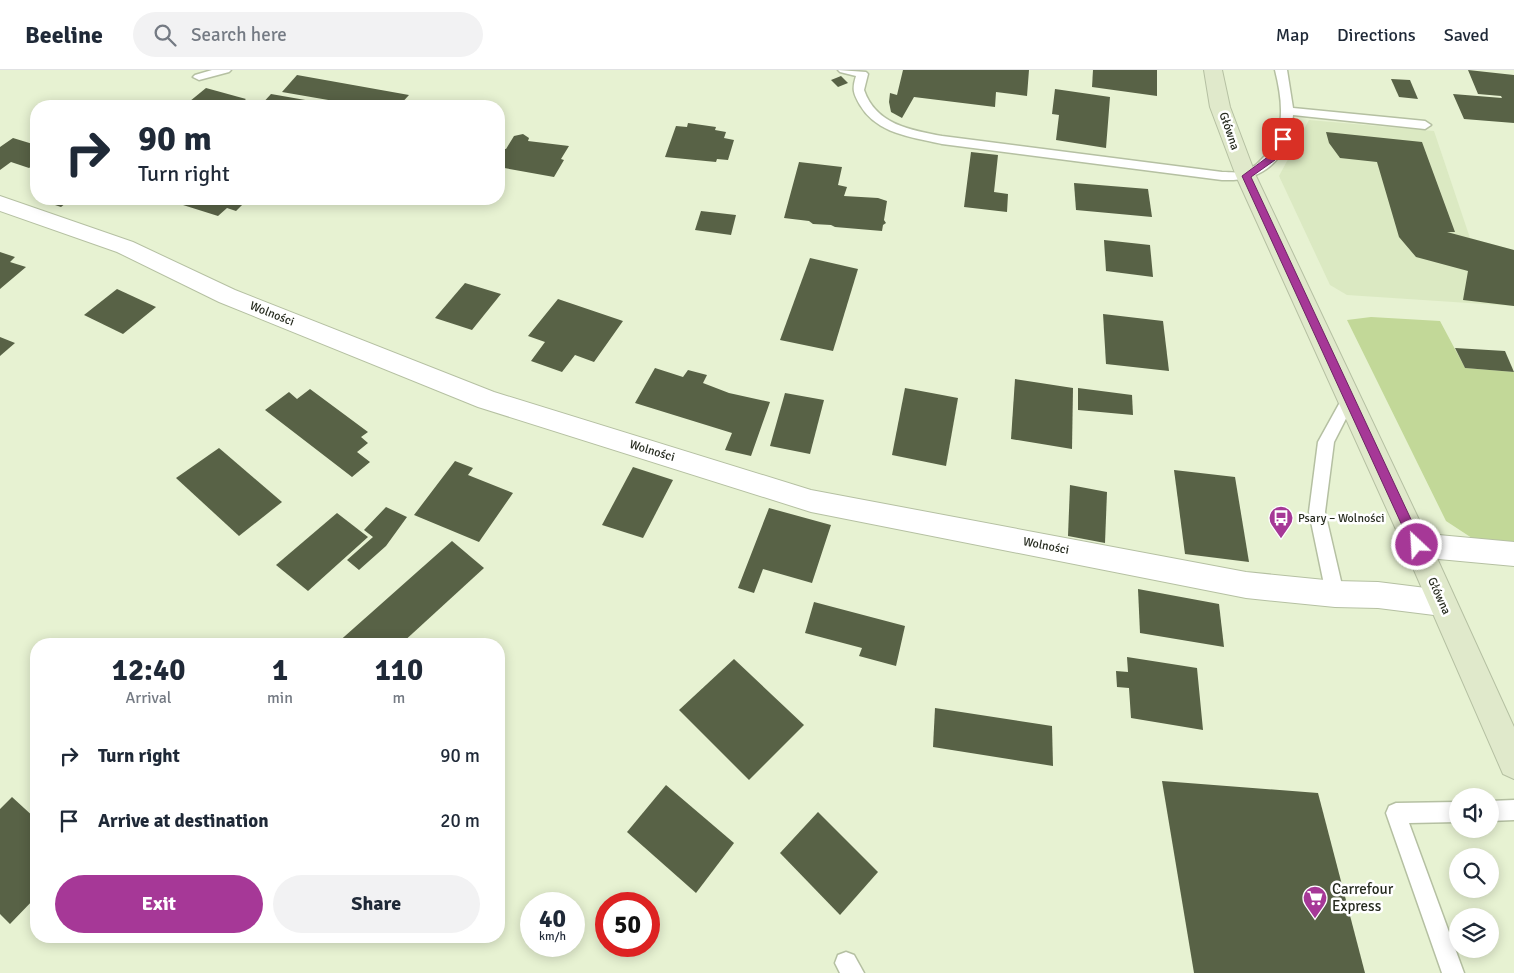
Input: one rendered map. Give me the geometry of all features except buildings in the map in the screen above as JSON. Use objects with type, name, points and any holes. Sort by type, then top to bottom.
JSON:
[{"type":"main road","name":"Główna","points":[[1213,70],[1220,107],[1246,176],[1417,545],[1514,763]]},
{"type":"street","name":"Wolności","points":[[0,203],[125,247],[228,296],[487,400],[811,500],[1246,585],[1335,594],[1378,595],[1442,604]]},
{"type":"street","points":[[1417,545],[1514,554]]},
{"type":"lane","points":[[199,77],[225,70]]},
{"type":"lane","points":[[844,70],[862,74],[858,90],[867,110],[876,120],[890,127],[914,134],[942,140],[1170,169],[1246,176],[1272,158],[1283,139],[1289,111],[1281,70]]},
{"type":"lane","points":[[1289,111],[1425,126]]},
{"type":"lane","points":[[1335,594],[1317,512],[1326,442],[1349,399]]},
{"type":"lane","points":[[1499,811],[1514,810]]},
{"type":"lane","points":[[1449,812],[1396,812],[1453,973]]},
{"type":"shaded area","points":[[1309,120],[1434,131],[1470,238],[1514,250],[1514,306],[1347,295],[1330,285],[1279,176]]},
{"type":"shaded area","points":[[1371,317],[1440,321],[1465,368],[1514,372],[1514,543],[1475,540],[1446,521],[1347,320]]},
{"type":"place","name":"Psary – Wolności","points":[[1281,539]]},
{"type":"place","name":"Carrefour Express","points":[[1315,919]]},
{"type":"route","points":[[1283,139],[1272,158],[1246,176],[1417,545]]}]
